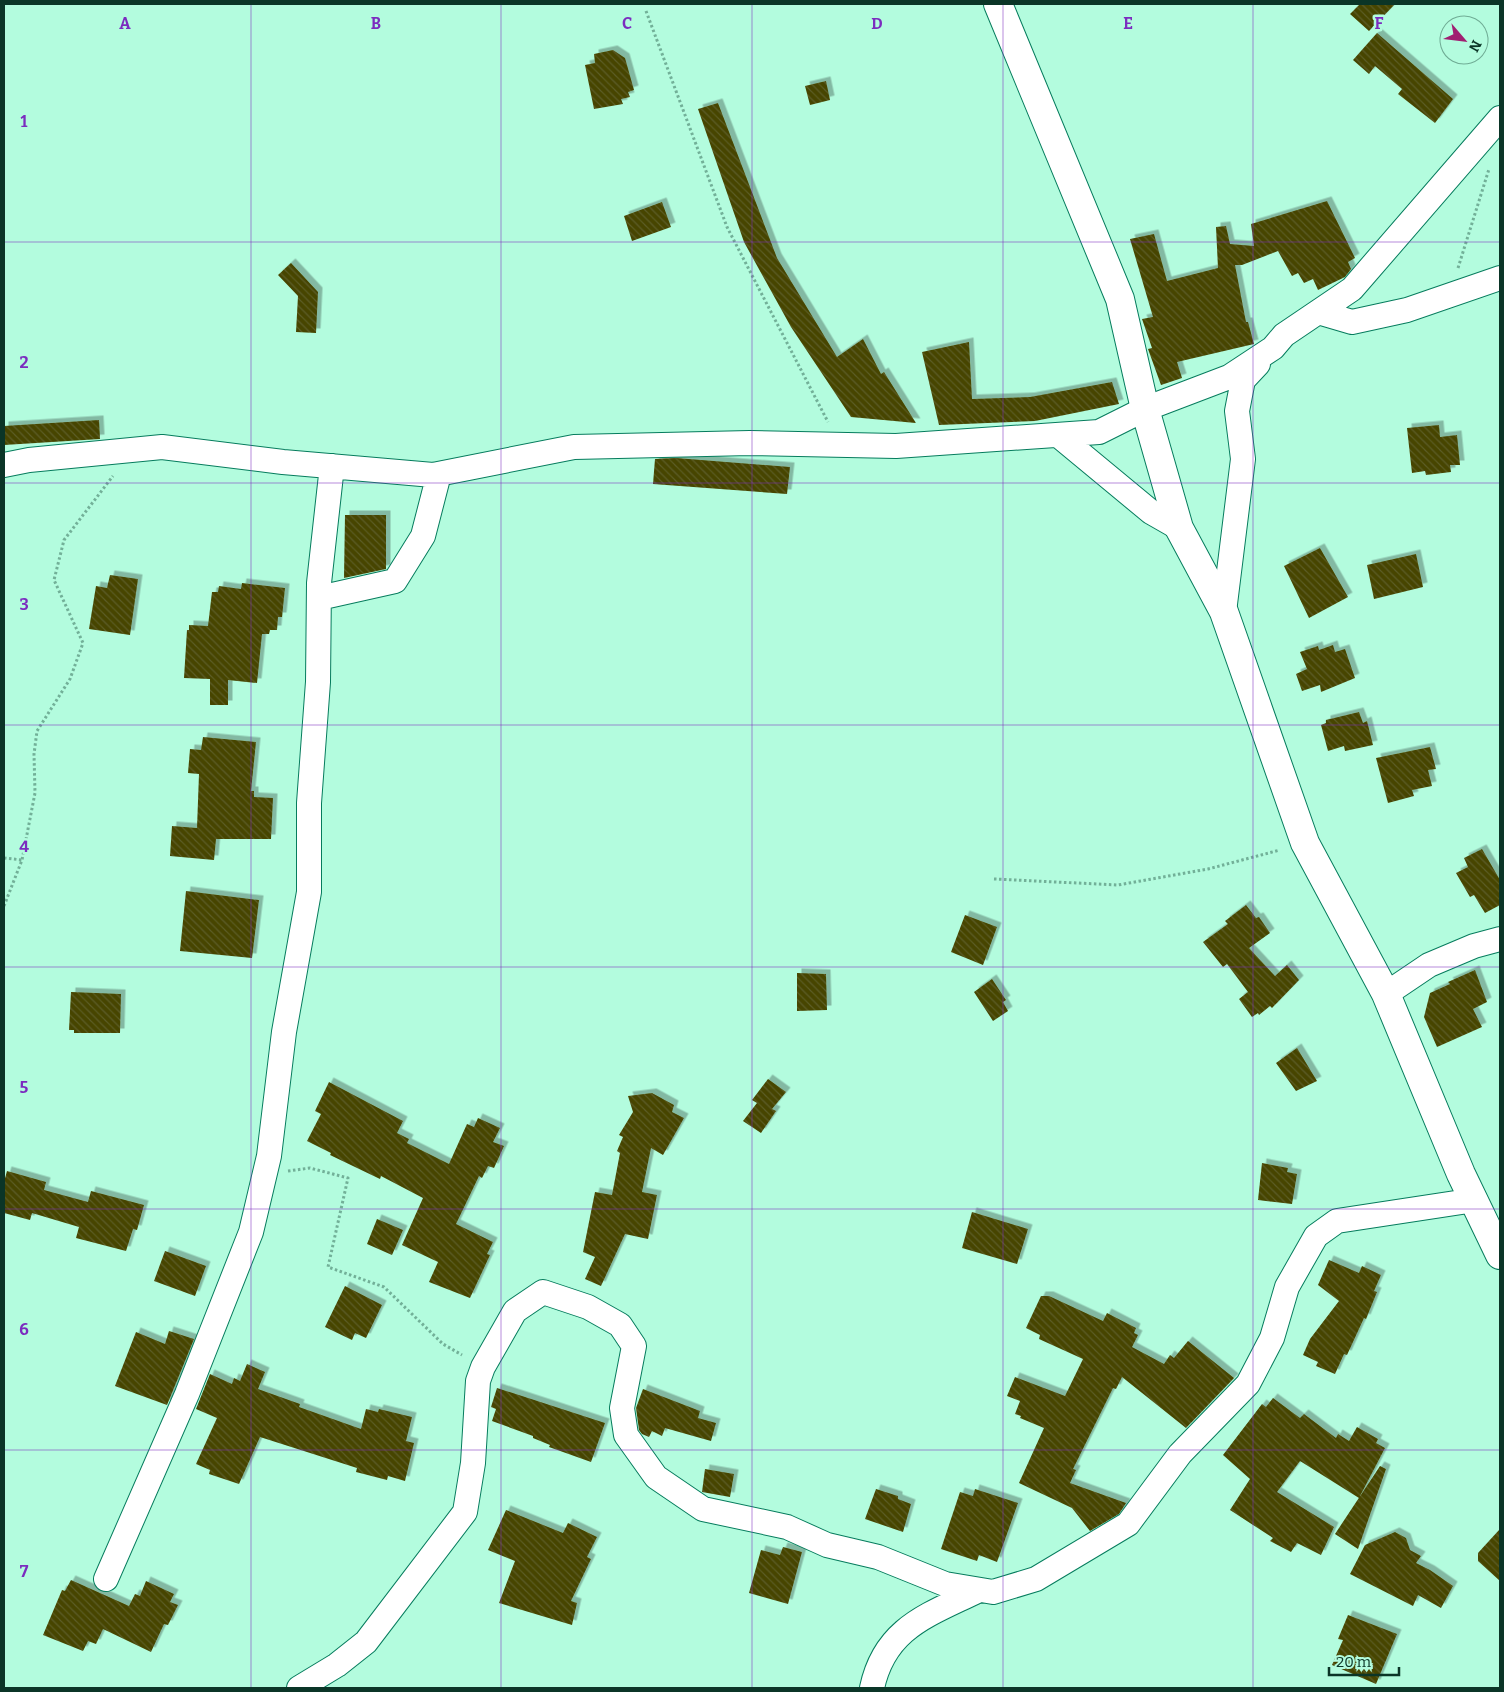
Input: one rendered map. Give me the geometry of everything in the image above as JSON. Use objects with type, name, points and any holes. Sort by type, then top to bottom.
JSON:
[{"type":"street","points":[[998,4],[1120,299],[1145,409],[1179,528],[1224,612],[1305,843],[1386,994],[1461,1174],[1500,1255]]},
{"type":"street","points":[[1224,612],[1243,459],[1237,411],[1242,380],[1284,335],[1352,290],[1500,118]]},
{"type":"street","points":[[1318,312],[1352,322],[1407,310],[1500,278]]},
{"type":"street","points":[[4,465],[28,460],[162,447],[332,466],[440,474],[574,447],[750,444],[896,446],[1099,432],[1145,409],[1229,377],[1272,348]]},
{"type":"street","points":[[1058,435],[1151,512],[1179,528]]},
{"type":"street","points":[[106,1579],[186,1394],[252,1232],[265,1174],[284,1032],[309,892],[309,803],[318,682],[319,598],[332,466]]},
{"type":"street","points":[[319,598],[395,582],[423,536],[440,474]]},
{"type":"street","points":[[1386,994],[1429,964],[1500,939]]},
{"type":"street","points":[[299,1688],[336,1665],[366,1642],[466,1512],[473,1463],[478,1380],[483,1367],[515,1311],[543,1292],[588,1307],[620,1325],[634,1346],[622,1408],[626,1435],[656,1476],[703,1510],[787,1527],[827,1545],[878,1558],[945,1584],[993,1592],[1036,1579],[1128,1524],[1180,1454],[1248,1384],[1272,1338],[1287,1287],[1316,1236],[1337,1222],[1475,1200]]},
{"type":"street","points":[[872,1688],[881,1658],[907,1626],[979,1590]]},
{"type":"path","points":[[646,11],[728,227],[840,445]]},
{"type":"path","points":[[1452,294],[1467,232],[1490,166]]},
{"type":"path","points":[[4,906],[22,860],[34,792],[34,754],[38,731],[70,679],[83,643],[54,580],[64,540],[133,450]]},
{"type":"path","points":[[994,879],[1118,884],[1208,869],[1305,843]]},
{"type":"path","points":[[4,858],[22,860]]},
{"type":"path","points":[[265,1174],[310,1168],[348,1178],[328,1267],[384,1287],[444,1344],[483,1367]]},
{"type":"building","points":[[1360,4],[1395,4],[1369,31],[1350,14]]},
{"type":"building","points":[[1377,33],[1453,99],[1435,123],[1398,94],[1402,89],[1375,66],[1369,74],[1353,60]]},
{"type":"building","points":[[613,50],[625,58],[634,90],[628,92],[630,97],[621,99],[623,104],[594,109],[585,65],[595,63],[594,54]]},
{"type":"building","points":[[826,81],[830,100],[810,105],[805,86]]},
{"type":"building","points":[[718,103],[777,258],[837,357],[863,339],[881,374],[884,372],[916,423],[851,417],[791,327],[744,242],[698,109]]},
{"type":"building","points":[[1327,201],[1355,258],[1348,262],[1351,269],[1345,277],[1318,290],[1313,279],[1304,283],[1298,273],[1292,276],[1278,251],[1242,265],[1235,265],[1246,322],[1248,322],[1254,344],[1177,362],[1182,378],[1161,385],[1148,349],[1152,348],[1142,319],[1153,317],[1130,239],[1154,234],[1167,281],[1218,268],[1216,227],[1226,226],[1230,244],[1254,246],[1251,224]]},
{"type":"building","points":[[662,202],[671,227],[632,241],[624,216]]},
{"type":"building","points":[[291,263],[318,292],[316,333],[296,332],[298,296],[278,275]]},
{"type":"building","points":[[969,342],[972,399],[1030,397],[1112,382],[1119,404],[1035,421],[939,425],[922,352]]},
{"type":"building","points":[[99,420],[100,439],[4,445],[4,426]]},
{"type":"building","points":[[1439,425],[1440,437],[1457,435],[1460,465],[1450,465],[1451,472],[1426,475],[1425,471],[1412,473],[1407,428]]},
{"type":"building","points":[[676,458],[790,467],[787,494],[653,484],[655,459]]},
{"type":"building","points":[[345,515],[386,515],[386,569],[344,578]]},
{"type":"building","points":[[1320,548],[1348,597],[1309,618],[1284,566]]},
{"type":"building","points":[[1416,554],[1423,587],[1374,599],[1367,565]]},
{"type":"building","points":[[110,575],[138,579],[130,635],[89,629],[96,586],[107,588]]},
{"type":"building","points":[[242,583],[285,588],[282,617],[278,617],[277,630],[270,630],[269,634],[262,634],[257,683],[228,680],[228,705],[210,705],[210,679],[184,678],[187,630],[189,630],[189,625],[208,626],[212,592],[218,592],[219,586],[241,589]]},
{"type":"building","points":[[1333,645],[1335,652],[1345,649],[1355,678],[1321,692],[1320,685],[1302,691],[1296,674],[1307,669],[1300,652],[1318,646],[1319,650]]},
{"type":"building","points":[[1359,712],[1363,723],[1367,721],[1373,745],[1345,751],[1344,746],[1328,751],[1321,725],[1326,723],[1326,720]]},
{"type":"building","points":[[203,737],[256,742],[251,791],[254,791],[254,797],[273,798],[271,839],[216,839],[214,860],[170,856],[172,826],[197,828],[199,774],[188,773],[190,749],[201,750]]},
{"type":"building","points":[[1430,747],[1436,769],[1428,770],[1432,786],[1412,790],[1414,796],[1388,803],[1376,758]]},
{"type":"building","points":[[1482,849],[1500,880],[1500,905],[1485,913],[1474,895],[1470,897],[1456,873],[1468,867],[1464,858]]},
{"type":"building","points":[[186,891],[259,900],[252,958],[180,951]]},
{"type":"building","points":[[1246,905],[1256,918],[1259,917],[1270,933],[1249,948],[1275,976],[1287,965],[1299,980],[1272,1008],[1270,1006],[1259,1015],[1258,1013],[1252,1017],[1239,999],[1248,992],[1227,964],[1223,967],[1203,942],[1228,924],[1225,921]]},
{"type":"building","points":[[965,915],[997,927],[983,965],[951,952]]},
{"type":"building","points":[[1475,970],[1487,1002],[1473,1009],[1482,1027],[1437,1047],[1424,1017],[1430,993],[1450,984],[1448,982]]},
{"type":"building","points":[[797,973],[826,974],[827,1010],[797,1011]]},
{"type":"building","points":[[992,979],[1006,1000],[1003,1002],[1008,1011],[993,1021],[974,992]]},
{"type":"building","points":[[71,992],[121,994],[120,1033],[74,1033],[74,1030],[69,1030]]},
{"type":"building","points":[[1297,1048],[1317,1081],[1296,1091],[1276,1063]]},
{"type":"building","points":[[768,1079],[786,1092],[772,1109],[776,1111],[761,1133],[743,1121],[757,1103],[752,1100]]},
{"type":"building","points":[[329,1082],[403,1121],[397,1133],[409,1139],[407,1143],[449,1164],[467,1124],[474,1127],[478,1118],[500,1128],[493,1142],[504,1146],[494,1168],[488,1166],[482,1178],[479,1176],[456,1224],[493,1242],[487,1254],[490,1255],[470,1298],[429,1282],[438,1262],[402,1245],[423,1198],[381,1176],[380,1179],[330,1155],[331,1153],[307,1141],[321,1114],[315,1111]]},
{"type":"building","points":[[652,1093],[674,1105],[672,1112],[684,1118],[663,1155],[651,1148],[642,1192],[657,1195],[648,1239],[625,1234],[601,1286],[585,1279],[595,1257],[583,1252],[595,1192],[612,1195],[620,1153],[617,1151],[623,1137],[619,1135],[633,1112],[628,1096]]},
{"type":"building","points":[[1262,1163],[1288,1168],[1287,1172],[1297,1174],[1292,1204],[1258,1200]]},
{"type":"building","points":[[7,1171],[46,1182],[44,1190],[88,1202],[91,1191],[144,1205],[137,1230],[133,1229],[126,1251],[76,1238],[79,1227],[32,1213],[30,1220],[4,1213],[4,1182]]},
{"type":"building","points":[[972,1212],[1028,1229],[1017,1264],[962,1248]]},
{"type":"building","points":[[377,1219],[403,1230],[392,1255],[367,1244]]},
{"type":"building","points":[[165,1251],[206,1266],[195,1296],[154,1281]]},
{"type":"building","points":[[1329,1260],[1359,1273],[1362,1266],[1381,1275],[1374,1291],[1377,1292],[1366,1319],[1364,1318],[1347,1355],[1344,1354],[1335,1374],[1316,1366],[1318,1362],[1303,1355],[1310,1339],[1339,1301],[1318,1285]]},
{"type":"building","points":[[345,1286],[382,1305],[366,1338],[355,1333],[352,1340],[325,1327]]},
{"type":"building","points":[[1041,1296],[1049,1296],[1103,1321],[1107,1313],[1136,1328],[1134,1333],[1138,1335],[1132,1347],[1164,1364],[1170,1355],[1174,1358],[1188,1341],[1234,1378],[1186,1428],[1122,1377],[1116,1389],[1113,1388],[1073,1469],[1076,1470],[1070,1483],[1126,1503],[1119,1514],[1090,1531],[1072,1508],[1019,1483],[1044,1428],[1015,1414],[1020,1401],[1007,1396],[1015,1377],[1065,1396],[1083,1359],[1039,1339],[1040,1335],[1026,1328]]},
{"type":"building","points":[[169,1331],[194,1339],[167,1405],[115,1386],[136,1332],[165,1344]]},
{"type":"building","points":[[247,1364],[265,1372],[258,1389],[300,1404],[299,1407],[361,1429],[366,1409],[378,1412],[379,1409],[412,1417],[406,1441],[414,1443],[405,1481],[388,1476],[387,1480],[356,1472],[357,1468],[260,1437],[239,1484],[209,1474],[210,1470],[196,1464],[217,1418],[196,1409],[210,1374],[232,1384],[234,1378],[240,1381]]},
{"type":"building","points":[[497,1388],[605,1423],[591,1462],[549,1447],[550,1445],[533,1438],[533,1436],[492,1421],[496,1409],[491,1407]]},
{"type":"building","points":[[643,1389],[700,1411],[698,1418],[716,1423],[711,1441],[665,1428],[662,1436],[652,1431],[649,1437],[642,1434],[639,1430],[636,1408]]},
{"type":"building","points":[[1273,1398],[1300,1418],[1304,1414],[1336,1438],[1338,1434],[1349,1441],[1357,1427],[1378,1439],[1376,1443],[1385,1448],[1359,1498],[1300,1461],[1277,1492],[1334,1527],[1321,1555],[1297,1543],[1291,1552],[1270,1541],[1273,1538],[1230,1510],[1250,1479],[1223,1455],[1262,1404],[1266,1407]]},
{"type":"building","points":[[1380,1466],[1386,1469],[1358,1549],[1335,1534]]},
{"type":"building","points":[[705,1469],[734,1474],[730,1497],[702,1492]]},
{"type":"building","points":[[876,1489],[898,1496],[898,1499],[911,1504],[903,1532],[865,1519]]},
{"type":"building","points":[[975,1489],[1018,1503],[997,1562],[979,1555],[977,1561],[941,1549],[960,1492],[973,1496]]},
{"type":"building","points":[[506,1510],[563,1533],[568,1523],[597,1537],[587,1557],[591,1559],[571,1601],[577,1603],[572,1625],[499,1603],[515,1561],[488,1550]]},
{"type":"building","points":[[1500,1529],[1500,1581],[1478,1561],[1478,1553]]},
{"type":"building","points":[[1395,1532],[1406,1538],[1410,1550],[1421,1556],[1416,1563],[1453,1586],[1441,1608],[1418,1595],[1413,1606],[1350,1574],[1365,1545]]},
{"type":"building","points":[[783,1547],[802,1552],[788,1604],[749,1593],[761,1550],[780,1555]]},
{"type":"building","points":[[71,1580],[129,1606],[135,1594],[140,1596],[146,1581],[174,1594],[170,1602],[178,1605],[168,1625],[164,1624],[151,1652],[103,1629],[96,1644],[88,1641],[83,1651],[43,1635],[62,1590],[65,1591]]},
{"type":"building","points":[[1348,1615],[1397,1634],[1376,1684],[1332,1665],[1343,1640],[1338,1639]]}]
